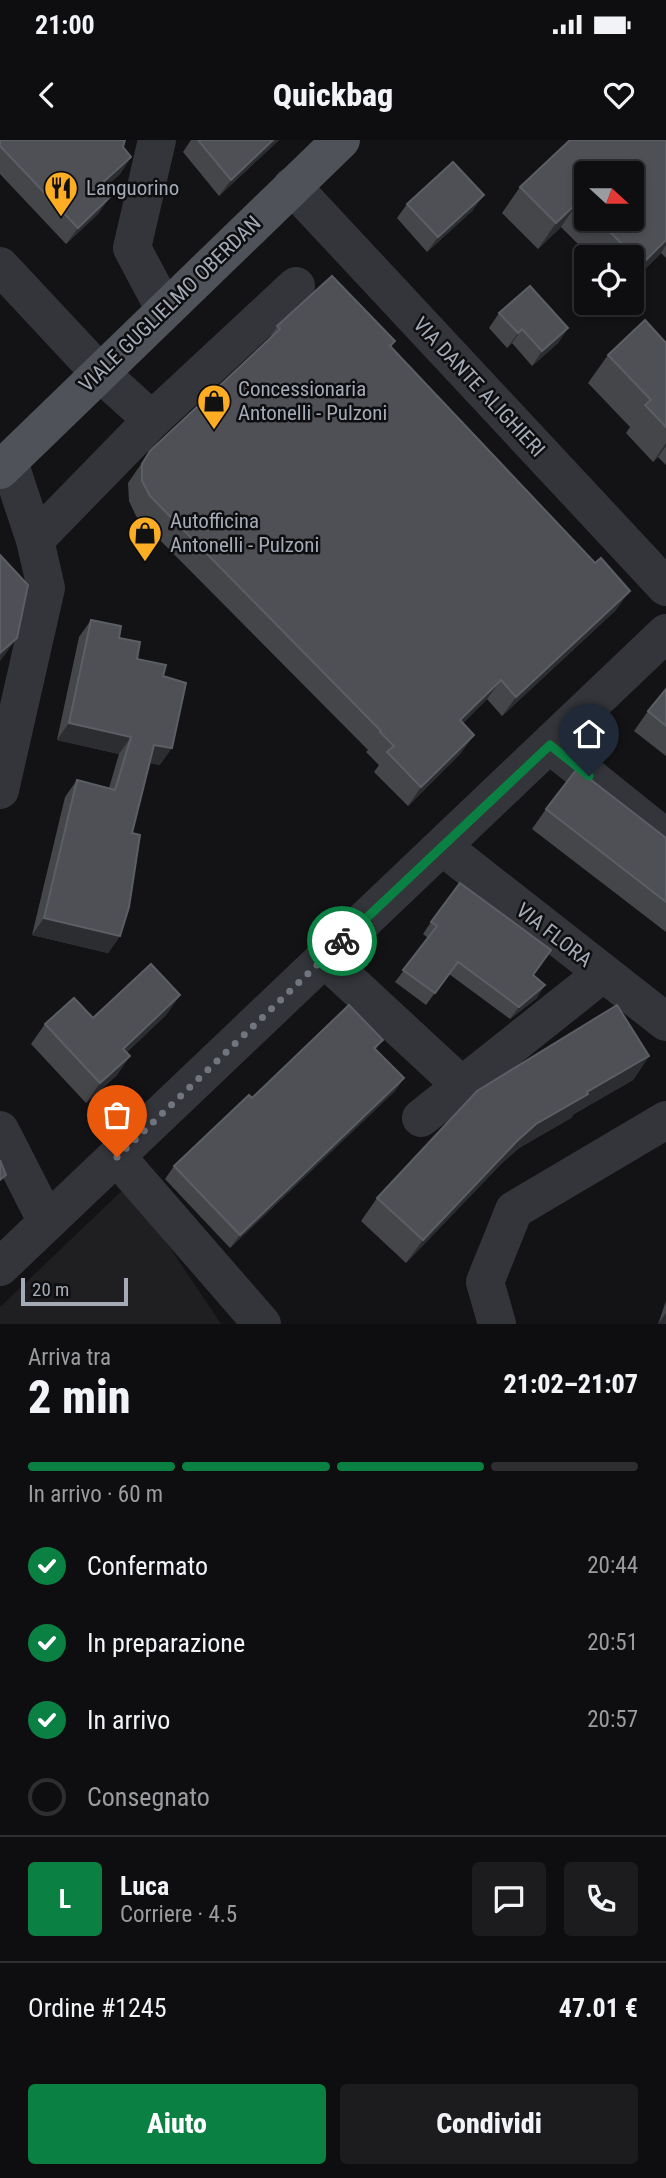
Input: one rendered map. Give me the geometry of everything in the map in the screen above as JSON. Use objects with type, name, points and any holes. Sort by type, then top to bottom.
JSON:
[{"type":"main road","name":"VIALE GUGLIELMO OBERDAN","points":[[4,466],[341,140]]},
{"type":"street","points":[[158,140],[132,248],[165,310]]},
{"type":"street","name":"VIA DANTE ALIGHIERI","points":[[292,186],[666,587]]},
{"type":"street","points":[[0,266],[99,372],[152,419]]},
{"type":"street","points":[[35,540],[152,419],[296,286]]},
{"type":"street","points":[[0,790],[47,588],[35,540],[4,466]]},
{"type":"street","points":[[0,1267],[666,634]]},
{"type":"street","points":[[550,745],[666,838]]},
{"type":"street","name":"VIA FLORA","points":[[443,847],[666,1022]]},
{"type":"street","points":[[324,958],[461,1085]]},
{"type":"street","points":[[421,1118],[602,974]]},
{"type":"street","points":[[497,1324],[485,1282],[514,1210],[666,1120]]},
{"type":"street","points":[[0,1130],[47,1222]]},
{"type":"street","points":[[117,1157],[262,1324]]},
{"type":"shaded area","points":[[128,1185],[221,1324],[0,1324],[0,1307]]},
{"type":"building","points":[[0,140],[125,140],[123,147],[131,157],[99,186],[110,197],[78,228],[0,146]]},
{"type":"building","points":[[198,140],[273,140],[231,180]]},
{"type":"building","points":[[570,140],[666,140],[666,240],[644,262],[644,245],[623,245],[609,231],[644,231],[644,161],[574,161],[574,206],[556,223],[520,187]]},
{"type":"building","points":[[453,162],[484,195],[438,237],[407,204]]},
{"type":"building","points":[[332,276],[395,341],[390,346],[595,563],[601,558],[630,591],[516,697],[501,680],[460,720],[474,735],[421,787],[387,752],[394,746],[381,731],[150,496],[142,481],[142,464],[150,451],[280,329],[277,326]]},
{"type":"building","points":[[530,286],[568,328],[542,351],[522,329],[518,333],[499,313]]},
{"type":"building","points":[[645,320],[666,343],[666,427],[645,405],[651,400],[608,355]]},
{"type":"building","points":[[0,555],[28,585],[17,638],[0,653]]},
{"type":"building","points":[[91,620],[121,626],[119,638],[140,642],[137,659],[166,665],[163,676],[186,683],[172,748],[154,745],[132,833],[140,835],[129,907],[120,936],[44,918],[77,780],[115,790],[131,737],[69,723]]},
{"type":"building","points":[[666,689],[666,726],[648,711]]},
{"type":"building","points":[[577,769],[666,838],[666,902],[546,809]]},
{"type":"building","points":[[460,883],[551,950],[533,975],[545,985],[519,1007],[458,962],[435,993],[403,970],[437,926],[431,922]]},
{"type":"building","points":[[151,964],[180,995],[123,1049],[130,1056],[100,1083],[45,1024],[74,998],[93,1018]]},
{"type":"building","points":[[349,1005],[383,1040],[374,1048],[404,1078],[240,1235],[174,1166],[249,1095],[252,1098]]},
{"type":"building","points":[[617,1005],[649,1056],[536,1124],[423,1240],[377,1198],[477,1091]]},
{"type":"building","points":[[0,1160],[6,1175],[0,1180]]},
{"type":"way so far","points":[[117,1157],[342,941]]},
{"type":"place","name":"Languorino","points":[[61,218]]},
{"type":"place","name":"Concessionaria Antonelli - Pulzoni","points":[[214,431]]},
{"type":"place","name":"Autofficina Antonelli - Pulzoni","points":[[145,563]]},
{"type":"route","points":[[342,941],[550,745],[589,776]]}]
